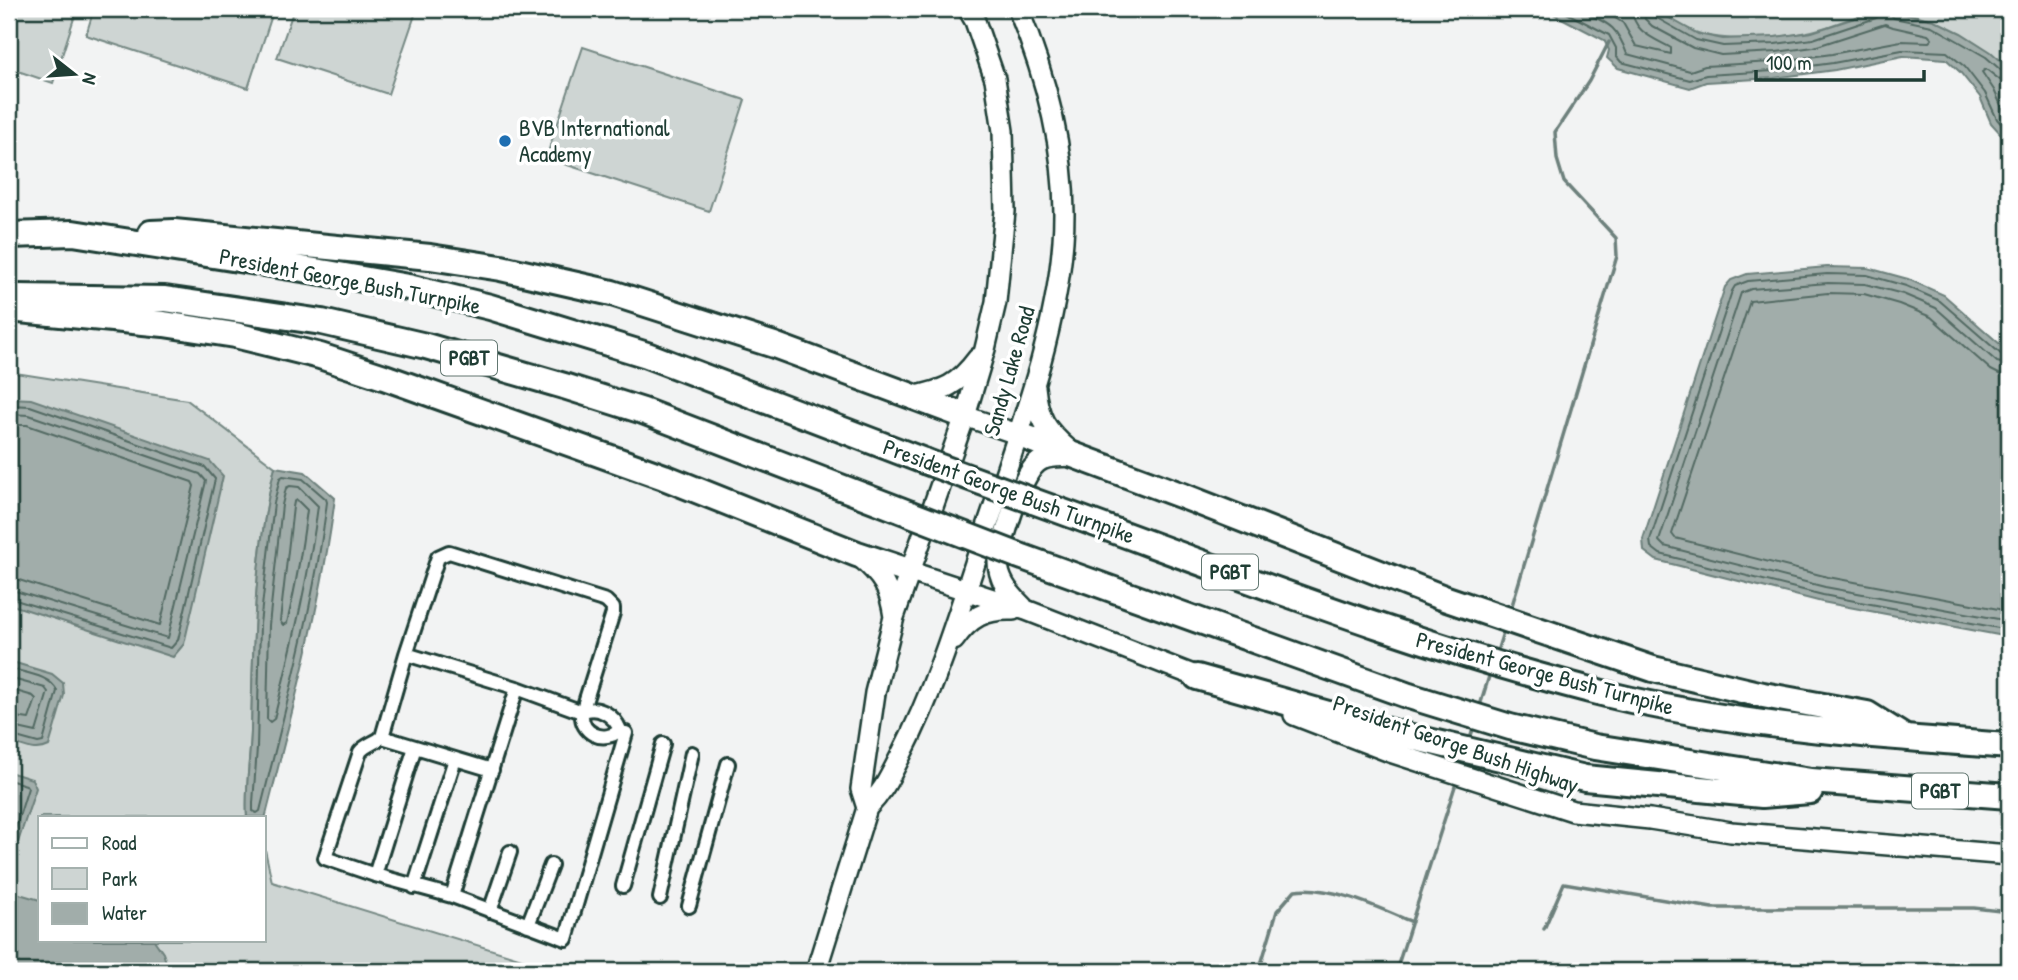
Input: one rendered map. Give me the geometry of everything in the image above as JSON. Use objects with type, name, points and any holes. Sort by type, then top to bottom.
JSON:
[{"type":"highway","points":[[73,233],[174,232],[430,257],[501,268],[612,293],[696,318],[965,416]]},
{"type":"highway","name":"President George Bush Turnpike","points":[[9,235],[73,233],[408,287],[490,307],[647,355],[1033,501],[1426,642],[1519,671],[1612,695],[1737,719],[1905,738],[2009,746]]},
{"type":"highway","name":"President George Bush Turnpike","points":[[9,297],[165,299],[322,322],[426,346],[643,411],[1017,555],[1409,696],[1510,727],[1595,747],[1763,774],[1870,786],[2009,796]]},
{"type":"highway","points":[[9,309],[164,324],[235,335],[320,356],[664,477],[857,554],[911,572]]},
{"type":"highway","points":[[1017,434],[1441,597],[1653,669],[1763,695],[1867,714],[1905,738]]},
{"type":"highway","points":[[1197,677],[1394,743],[1585,778],[1762,795],[1870,786]]},
{"type":"main road","name":"Sandy Lake Road","points":[[867,808],[861,789],[875,693],[894,617],[965,416],[996,302],[1005,211],[1003,131],[995,79],[975,21],[968,9]]},
{"type":"main road","name":"Sandy Lake Road","points":[[816,971],[867,808],[881,794],[915,728],[943,656],[1035,386],[1056,298],[1063,239],[1062,163],[1050,103],[1018,9]]},
{"type":"main road","points":[[912,397],[951,385],[966,373],[985,349]]},
{"type":"main road","points":[[1035,386],[1037,408],[1042,421],[1050,433],[1075,456]]},
{"type":"main road","points":[[965,416],[1017,434]]},
{"type":"main road","points":[[1026,610],[1011,595],[1000,578],[998,558],[1024,480],[1032,467],[1045,459],[1075,456]]},
{"type":"main road","points":[[857,554],[885,583],[894,617]]},
{"type":"main road","points":[[911,572],[1026,610],[1197,677]]},
{"type":"main road","points":[[943,656],[963,626],[978,616],[996,609],[1026,610]]},
{"type":"main road","name":"President George Bush Highway","points":[[1394,743],[1573,811],[1650,818],[1731,832],[2009,855]]},
{"type":"street","points":[[406,654],[517,688],[582,712],[613,608],[606,601],[449,552],[439,557],[406,654],[382,737],[360,752],[325,858],[414,887],[452,896],[566,939],[626,733]]},
{"type":"street","points":[[452,896],[517,688]]},
{"type":"street","points":[[382,737],[492,769]]},
{"type":"street","points":[[623,886],[663,744]]},
{"type":"street","points":[[375,875],[415,747]]},
{"type":"street","points":[[660,898],[692,753]]},
{"type":"street","points":[[414,887],[455,759]]},
{"type":"street","points":[[689,906],[728,764]]},
{"type":"street","points":[[490,911],[510,852]]},
{"type":"street","points":[[528,925],[551,865]]},
{"type":"green space","points":[[9,9],[77,9],[53,83],[9,68]]},
{"type":"green space","points":[[94,9],[274,9],[248,88],[86,35]]},
{"type":"green space","points":[[294,9],[417,9],[388,94],[277,58]]},
{"type":"green space","points":[[1653,9],[2009,9],[2009,68],[1952,29],[1902,12],[1879,10],[1810,31],[1779,37],[1745,39],[1701,34]]},
{"type":"green space","points":[[583,47],[745,100],[709,211],[546,158]]},
{"type":"green space","points":[[9,372],[187,400],[275,467],[263,532],[256,599],[247,816],[38,816],[38,942],[266,942],[266,854],[272,882],[561,971],[9,971]]},
{"type":"water","points":[[1544,9],[1653,9],[1698,34],[1723,39],[1812,32],[1882,9],[1934,20],[1991,52],[2009,68],[2009,143],[1991,123],[1980,97],[1946,59],[1903,56],[1835,70],[1774,78],[1706,82],[1690,88],[1618,68],[1607,58],[1609,50],[1604,40]]},
{"type":"water","points":[[1827,267],[1868,268],[1908,279],[1944,295],[2009,352],[2009,637],[1822,602],[1656,560],[1644,551],[1643,539],[1725,287],[1731,280],[1747,274]]},
{"type":"water","points":[[9,398],[31,399],[210,461],[223,476],[184,644],[173,657],[9,604]]},
{"type":"water","points":[[275,467],[305,472],[335,498],[314,621],[266,816],[247,816],[254,632],[268,499]]},
{"type":"water","points":[[9,661],[52,674],[63,683],[64,695],[49,746],[34,749],[9,741]]},
{"type":"water","points":[[9,772],[32,779],[36,788],[18,842],[9,846]]},
{"type":"water","points":[[9,891],[38,899],[38,942],[155,942],[163,953],[169,971],[9,971]]},
{"type":"waterway","points":[[1510,612],[1617,256],[1616,238],[1564,182],[1557,159],[1555,132],[1589,81],[1609,42]]},
{"type":"waterway","points":[[1496,655],[1504,629]]},
{"type":"waterway","points":[[1479,709],[1490,673]]},
{"type":"waterway","points":[[1469,742],[1474,726]]},
{"type":"waterway","points":[[1396,971],[1457,780]]},
{"type":"waterway","points":[[1544,929],[1564,883],[1712,908],[1974,908],[2009,912]]},
{"type":"waterway","points":[[1259,971],[1277,911],[1295,890],[1309,889],[1339,894],[1412,922]]},
{"type":"place","name":"BVB International Academy","points":[[505,141]]}]
